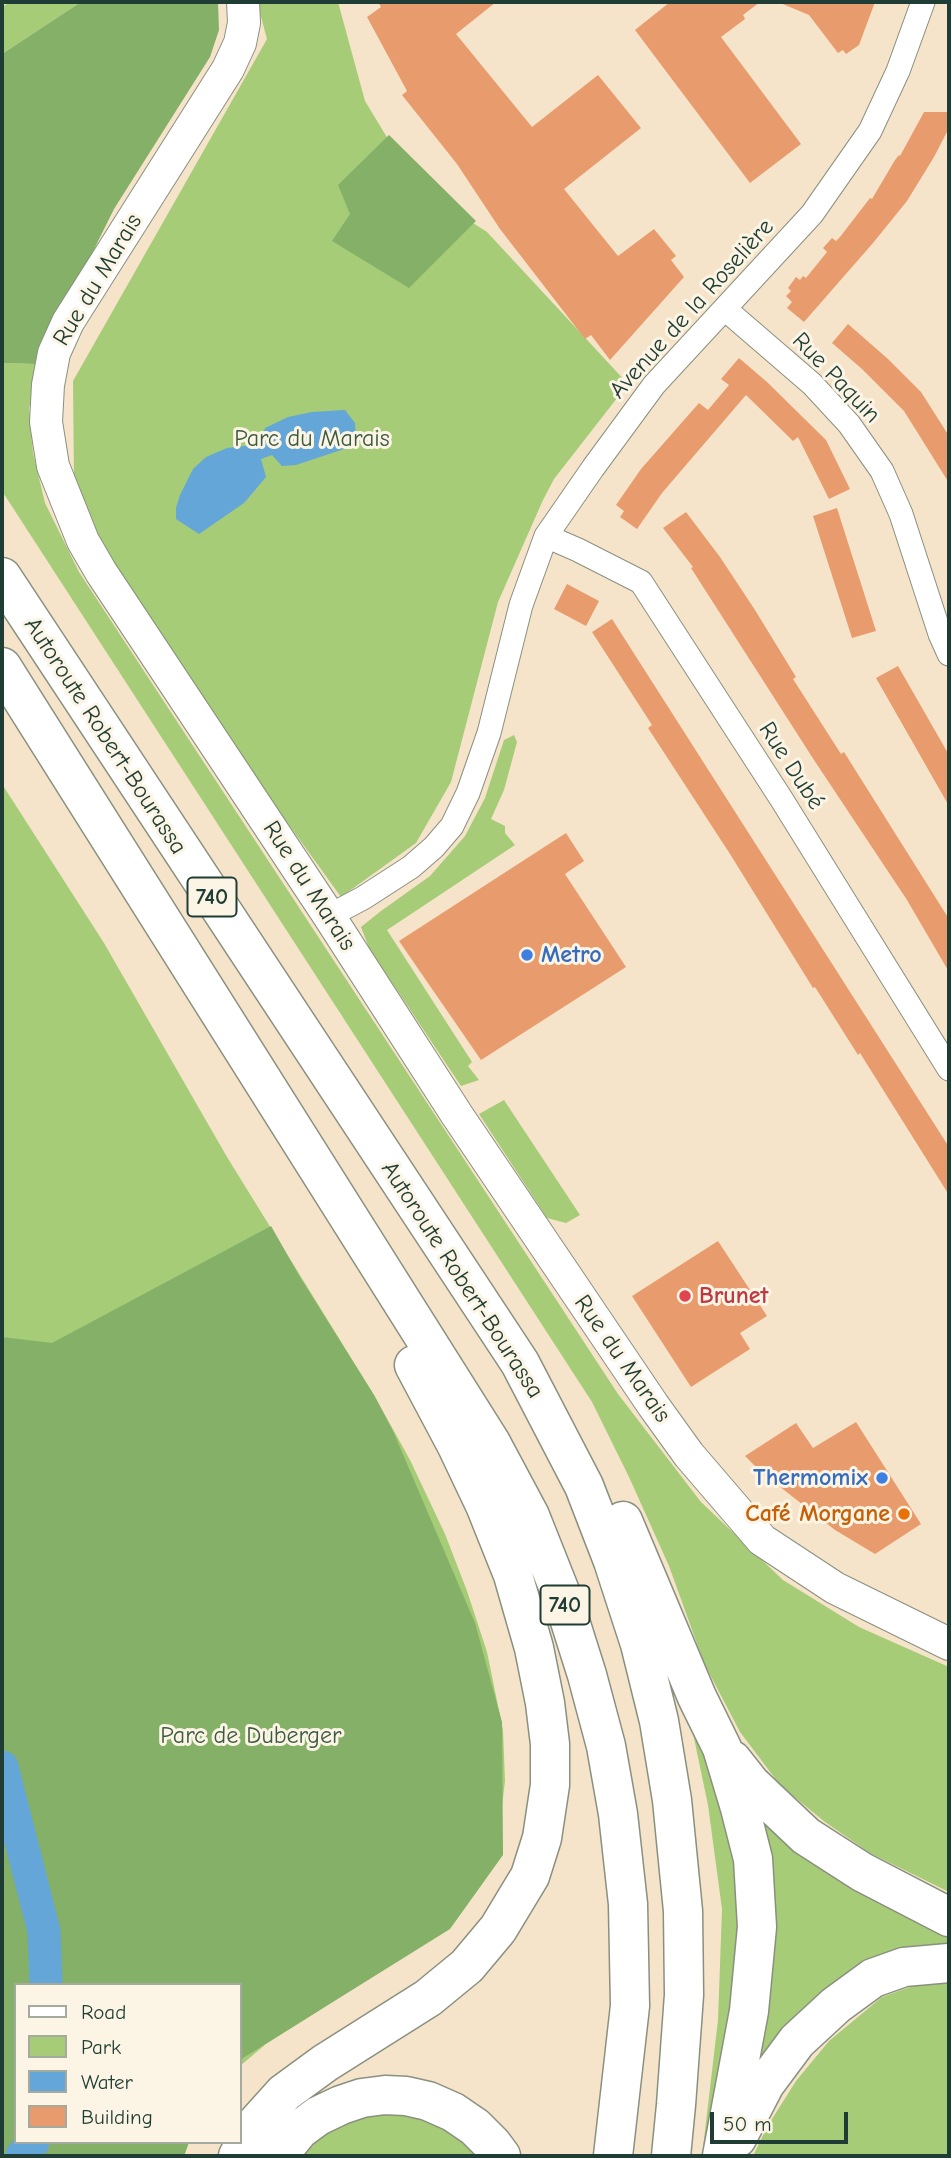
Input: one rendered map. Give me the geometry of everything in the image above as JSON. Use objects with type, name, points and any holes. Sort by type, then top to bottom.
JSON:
[{"type":"highway","name":"Autoroute Robert-Bourassa","points":[[2,577],[520,1363],[589,1499],[640,1644],[659,1721],[672,1800],[683,1911],[684,1995],[671,2156]]},
{"type":"highway","name":"Autoroute Robert-Bourassa","points":[[2,667],[491,1443],[530,1516],[563,1599],[587,1675],[606,1745],[618,1814],[628,1904],[630,2006],[613,2156]]},
{"type":"highway","points":[[237,2156],[257,2123],[284,2093],[325,2063],[428,1998],[467,1966],[498,1929],[530,1876],[542,1838],[550,1785],[550,1744],[545,1703],[534,1648],[513,1575],[485,1505],[457,1446],[355,1262],[288,1121]]},
{"type":"highway","points":[[520,1363],[571,1416],[615,1502],[697,1697],[722,1748],[753,1859],[757,1927],[749,2011],[722,2156]]},
{"type":"highway","points":[[722,1748],[751,1784],[806,1836],[862,1872],[949,1917]]},
{"type":"highway","points":[[730,2156],[741,2127],[765,2084],[797,2042],[836,2005],[873,1978],[904,1967],[949,1963]]},
{"type":"highway","points":[[278,2156],[299,2130],[318,2116],[362,2098],[385,2095],[428,2101],[453,2112],[475,2127],[501,2156]]},
{"type":"street","name":"Rue du Marais","points":[[243,2],[244,23],[240,44],[228,69],[68,322],[54,353],[48,385],[46,422],[53,466],[83,541],[457,1115],[598,1326],[653,1405],[730,1506],[762,1540],[835,1588],[949,1644]]},
{"type":"street","name":"Avenue de la Roselière","points":[[329,916],[411,867],[434,848],[452,826],[468,793],[489,733],[521,605],[547,537],[593,468],[654,385],[812,214],[870,131],[898,71],[923,2]]},
{"type":"street","name":"Rue Paquin","points":[[725,309],[812,384],[849,424],[881,471],[901,514],[949,654]]},
{"type":"street","name":"Rue Dubé","points":[[547,537],[641,582],[782,800],[949,1069]]},
{"type":"green space","points":[[10,2],[81,2],[2,54],[2,7]]},
{"type":"green space","points":[[81,2],[218,2],[219,30],[210,57],[114,209],[37,364],[2,363],[2,54]]},
{"type":"green space","name":"Parc du Marais","points":[[257,2],[338,2],[365,101],[417,187],[487,232],[628,384],[554,479],[543,500],[498,602],[451,782],[416,843],[341,897],[180,674],[99,552],[74,481],[73,381],[267,39]]},
{"type":"green space","points":[[389,135],[476,221],[409,288],[332,241],[350,214],[338,185]]},
{"type":"green space","points":[[2,363],[37,364],[29,409],[33,453],[45,503],[79,572],[618,1394],[701,1502],[783,1580],[859,1627],[949,1667],[949,1892],[870,1853],[825,1822],[780,1785],[740,1732],[704,1663],[669,1566],[592,1402],[2,491]]},
{"type":"green space","points":[[514,735],[517,742],[504,790],[491,819],[505,826],[505,833],[515,845],[387,930],[472,1062],[468,1066],[479,1080],[461,1086],[369,948],[361,927],[430,876],[465,836],[485,798],[504,740]]},
{"type":"green space","name":"Parc de Duberger","points":[[2,784],[104,943],[227,1157],[374,1395],[410,1460],[445,1534],[487,1652],[503,1730],[505,1781],[500,1823],[323,2008],[266,2044],[242,2064],[242,1983],[14,1983],[14,2144],[188,2144],[184,2156],[2,2156]]},
{"type":"green space","points":[[504,1100],[580,1215],[566,1223],[547,1218],[479,1114]]},
{"type":"green space","name":"Parc de Duberger","points":[[271,1226],[393,1431],[475,1623],[502,1722],[503,1855],[450,1929],[242,2059],[242,1983],[14,1983],[14,2144],[188,2144],[184,2156],[2,2156],[2,1337],[52,1343]]},
{"type":"green space","points":[[686,1700],[749,1850],[714,2156],[702,2156],[718,2020],[722,1909],[708,1805]]},
{"type":"green space","points":[[748,1811],[949,1926],[949,1954],[922,1953],[748,2089]]},
{"type":"green space","points":[[935,1978],[949,1979],[949,2156],[753,2156],[767,2127],[796,2081],[829,2041],[882,1997]]},
{"type":"green space","points":[[375,2110],[414,2112],[446,2124],[483,2156],[300,2156],[319,2132]]},
{"type":"water","points":[[345,410],[355,423],[356,440],[344,449],[296,465],[282,466],[272,455],[261,459],[266,477],[244,503],[199,534],[176,519],[180,495],[193,469],[206,457],[227,448],[261,444],[265,428],[288,417]]},
{"type":"building","points":[[378,2],[496,2],[456,34],[532,127],[598,75],[641,128],[564,189],[618,256],[654,229],[676,256],[671,260],[684,277],[610,360],[591,335],[585,339],[500,229],[457,164],[402,95],[407,91],[367,17],[381,7]]},
{"type":"building","points":[[670,2],[760,2],[743,15],[745,19],[721,37],[801,144],[750,183],[635,30]]},
{"type":"building","points":[[778,2],[875,2],[859,45],[846,54],[843,50],[838,53],[809,15]]},
{"type":"building","points":[[924,112],[949,112],[949,128],[934,157],[907,201],[804,322],[787,308],[792,302],[786,296],[791,291],[788,288],[796,277],[800,280],[803,276],[806,278],[827,252],[823,248],[832,238],[836,241],[840,237],[870,198],[872,199]]},
{"type":"building","points":[[848,324],[921,392],[949,436],[949,483],[904,411],[832,343]]},
{"type":"building","points":[[739,358],[826,440],[850,489],[829,499],[798,437],[793,441],[746,395],[662,493],[637,529],[620,517],[624,511],[616,505],[641,469],[699,403],[708,410],[729,385],[721,379]]},
{"type":"building","points":[[837,508],[876,631],[852,638],[813,516]]},
{"type":"building","points":[[686,512],[755,610],[796,677],[793,679],[841,754],[844,752],[949,919],[949,972],[907,900],[814,760],[691,568],[693,567],[663,528]]},
{"type":"building","points":[[567,584],[599,601],[586,626],[554,609]]},
{"type":"building","points":[[612,619],[949,1147],[949,1195],[860,1053],[858,1055],[815,987],[813,988],[648,728],[652,725],[592,632]]},
{"type":"building","points":[[898,666],[949,755],[949,806],[876,678]]},
{"type":"building","points":[[566,833],[584,861],[565,874],[626,967],[481,1060],[399,941]]},
{"type":"building","points":[[718,1241],[767,1316],[740,1333],[750,1349],[691,1387],[632,1296]]},
{"type":"building","points":[[856,1422],[921,1524],[875,1554],[835,1530],[769,1480],[745,1456],[796,1423],[813,1448]]},
{"type":"waterway","points":[[2,1767],[44,1931],[46,1983]]},
{"type":"waterway","points":[[22,2156],[31,2144]]},
{"type":"place","name":"Metro","points":[[527,955]]},
{"type":"place","name":"Brunet","points":[[685,1296]]},
{"type":"place","name":"Thermomix","points":[[882,1478]]},
{"type":"place","name":"Café Morgane","points":[[904,1514]]}]
